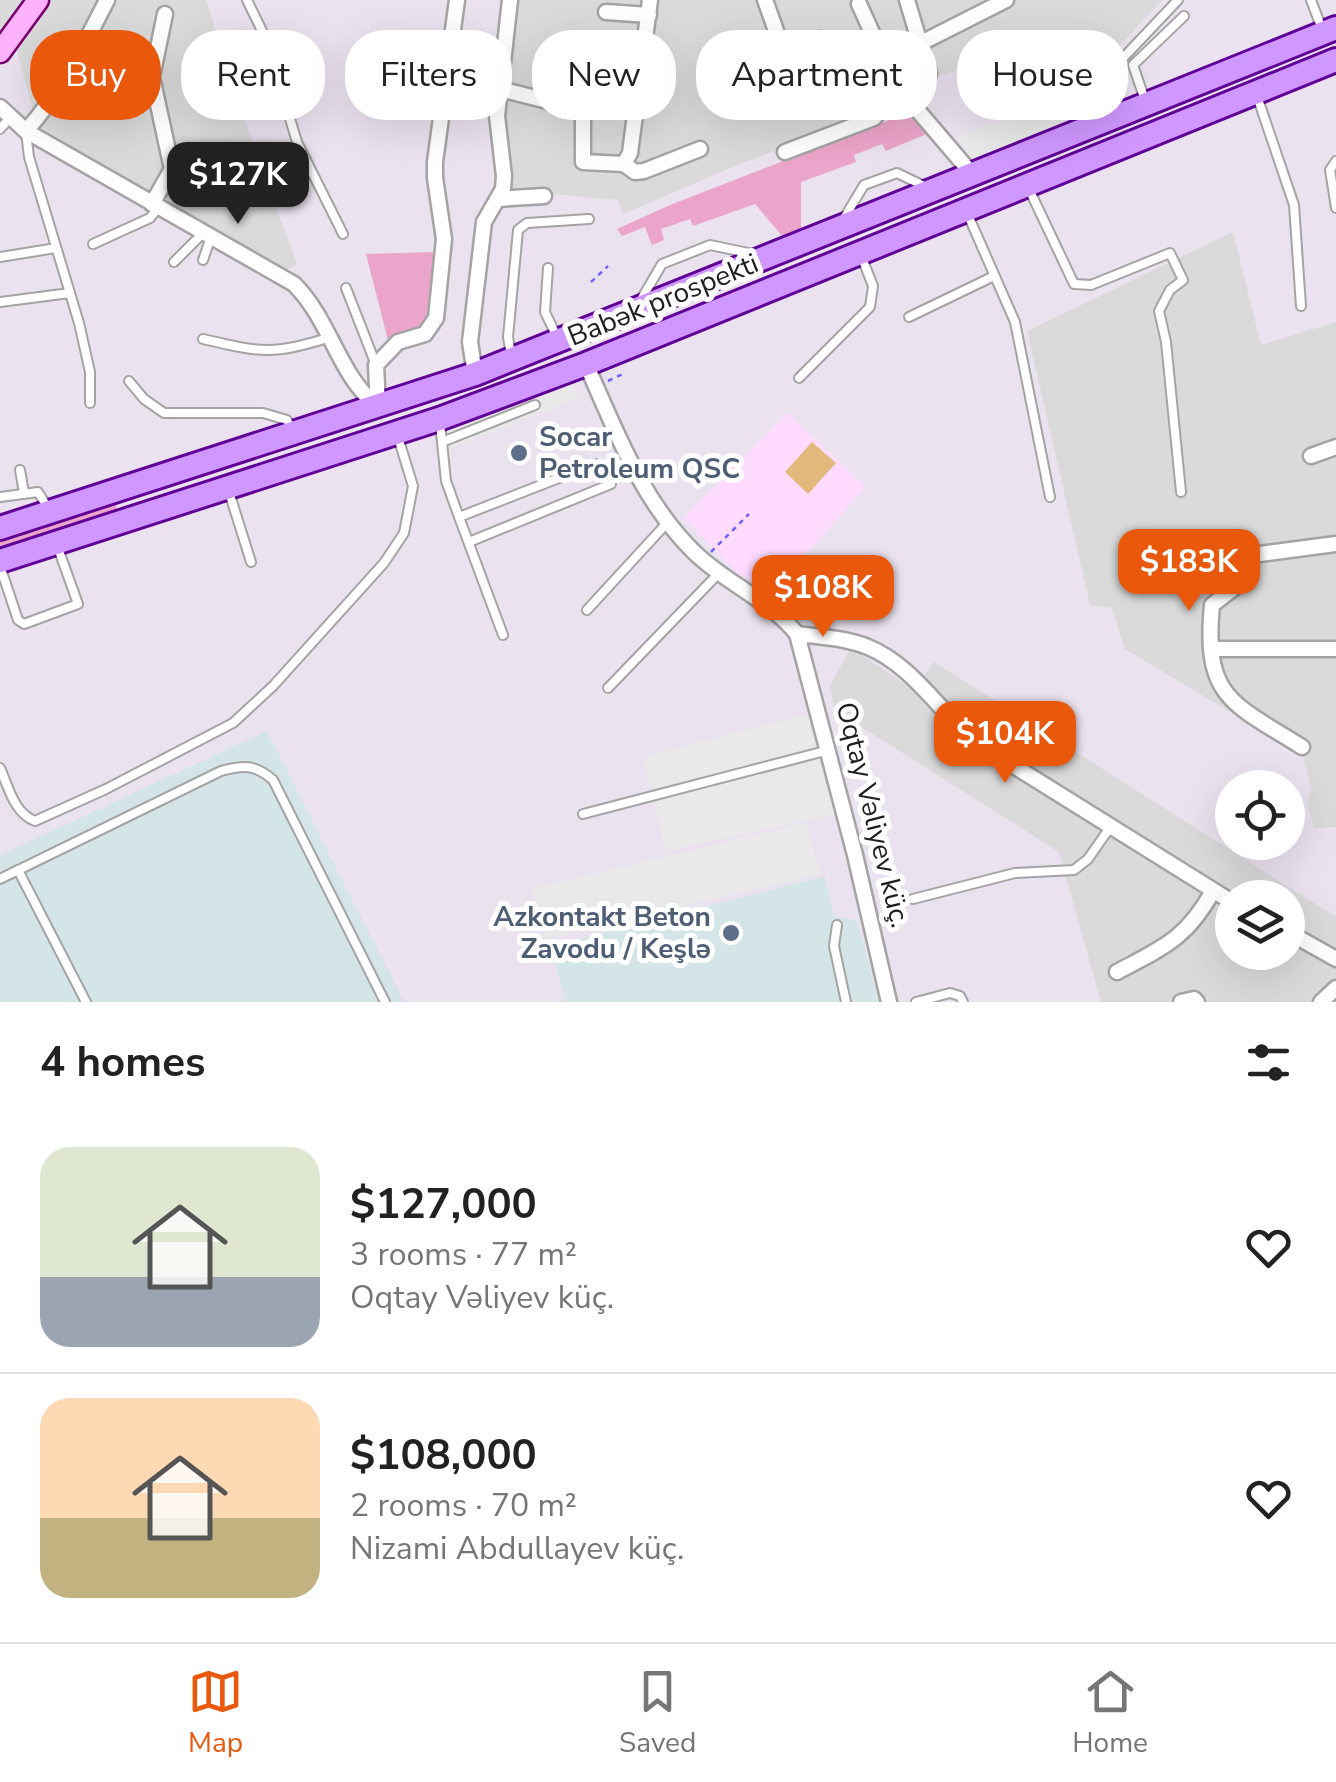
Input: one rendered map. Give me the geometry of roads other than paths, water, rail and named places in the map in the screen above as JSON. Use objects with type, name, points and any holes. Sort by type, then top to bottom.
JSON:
[{"type":"main road","name":"Babək prospekti","points":[[1128,110],[1330,31]]},
{"type":"main road","name":"Babək prospekti","points":[[0,564],[397,434],[441,431],[586,364],[1336,60]]},
{"type":"main road","name":"Babək prospekti","points":[[0,529],[475,374],[1104,120]]},
{"type":"main road","points":[[257,478],[235,479],[178,495],[170,488],[181,477],[240,458],[294,434]]},
{"type":"main road","points":[[0,529],[116,497],[126,497],[129,504],[125,512],[0,551]]},
{"type":"street","points":[[0,52],[38,0]]},
{"type":"street","points":[[26,132],[52,103],[107,0]]},
{"type":"street","points":[[378,407],[376,365],[398,342],[425,334],[436,318],[444,240],[434,178],[457,0]]},
{"type":"street","points":[[507,30],[510,0]]},
{"type":"street","points":[[765,0],[776,30]]},
{"type":"street","points":[[907,0],[917,30]]},
{"type":"street","points":[[937,35],[1006,0]]},
{"type":"street","points":[[859,4],[871,30]]},
{"type":"street","points":[[606,12],[650,7],[630,153],[624,164]]},
{"type":"street","points":[[155,206],[172,169],[152,78],[165,14]]},
{"type":"street","points":[[512,92],[575,108],[583,118],[583,162],[624,164],[630,170],[644,171],[700,150]]},
{"type":"street","points":[[4,118],[294,284],[311,301],[352,381],[378,407]]},
{"type":"street","points":[[475,374],[470,342],[484,222],[498,199],[504,176],[497,120]]},
{"type":"street","points":[[784,152],[869,120]]},
{"type":"street","points":[[928,120],[972,174]]},
{"type":"street","points":[[498,199],[544,196]]},
{"type":"street","points":[[586,364],[639,480],[667,523],[718,574],[774,611],[797,634],[855,642],[898,664],[962,732],[1213,890],[1197,919],[1181,935],[1117,972]]},
{"type":"street","points":[[1311,456],[1336,447]]},
{"type":"street","points":[[1302,747],[1226,696],[1214,670],[1212,604],[1234,588],[1236,557],[1336,544]]},
{"type":"street","name":"Oqtay Vəliyev küç.","points":[[797,634],[890,1002]]},
{"type":"street","points":[[1212,648],[1336,649]]},
{"type":"street","points":[[1305,942],[1336,960]]},
{"type":"street","points":[[1321,1002],[1336,988]]},
{"type":"street","points":[[1181,1002],[1198,1002]]},
{"type":"lane","points":[[246,0],[266,38],[296,142],[343,234]]},
{"type":"lane","points":[[1128,53],[1178,0]]},
{"type":"lane","points":[[1311,0],[1330,31]]},
{"type":"lane","points":[[1147,103],[1133,65],[1184,16]]},
{"type":"lane","points":[[1255,92],[1294,205],[1302,306]]},
{"type":"lane","points":[[26,132],[29,158],[87,357],[90,404]]},
{"type":"lane","points":[[1336,161],[1330,170],[1336,208]]},
{"type":"lane","points":[[1028,187],[1074,284],[1091,285],[1170,253],[1179,266],[1184,280],[1170,290],[1160,311],[1181,492]]},
{"type":"lane","points":[[93,244],[150,218],[155,206]]},
{"type":"lane","points":[[966,211],[1014,322],[1050,497]]},
{"type":"lane","points":[[512,359],[508,337],[518,230],[526,223],[589,220]]},
{"type":"lane","points":[[203,260],[207,235]]},
{"type":"lane","points":[[174,262],[207,235]]},
{"type":"lane","points":[[636,310],[655,270],[662,264],[710,246],[767,256]]},
{"type":"lane","points":[[0,258],[56,248]]},
{"type":"lane","points":[[799,378],[870,306],[873,286],[860,254]]},
{"type":"lane","points":[[548,268],[545,312],[560,341]]},
{"type":"lane","points":[[910,316],[994,276]]},
{"type":"lane","points":[[346,288],[376,365]]},
{"type":"lane","points":[[0,302],[70,292]]},
{"type":"lane","points":[[203,339],[256,352],[274,352],[331,336]]},
{"type":"lane","points":[[129,380],[144,399],[164,414],[262,413],[287,420],[294,434]]},
{"type":"lane","points":[[503,635],[446,481],[441,431],[535,406]]},
{"type":"lane","points":[[0,768],[17,807],[35,821],[106,789],[242,717],[384,562],[404,532],[413,486],[397,434]]},
{"type":"lane","points":[[459,517],[595,464]]},
{"type":"lane","points":[[20,470],[24,493]]},
{"type":"lane","points":[[469,542],[611,484]]},
{"type":"lane","points":[[228,488],[251,562]]},
{"type":"lane","points":[[0,497],[32,491],[42,495],[50,512]]},
{"type":"lane","points":[[587,610],[667,523]]},
{"type":"lane","points":[[0,564],[21,622],[76,606],[78,600],[56,543]]},
{"type":"lane","points":[[608,688],[718,574]]},
{"type":"lane","points":[[583,814],[829,750]]},
{"type":"lane","points":[[0,880],[221,772],[240,766],[259,768],[273,780],[385,1002]]},
{"type":"lane","points":[[912,899],[1015,873],[1074,870],[1088,859],[1111,826]]},
{"type":"lane","points":[[18,870],[86,1002]]},
{"type":"lane","points":[[837,925],[834,946],[846,1002]]},
{"type":"lane","points":[[916,1002],[950,993],[960,996],[963,1002]]},
{"type":"place","name":"Socar Petroleum QSC","points":[[519,453]]},
{"type":"place","name":"Azkontakt Beton Zavodu / Keşlə","points":[[731,933]]}]
